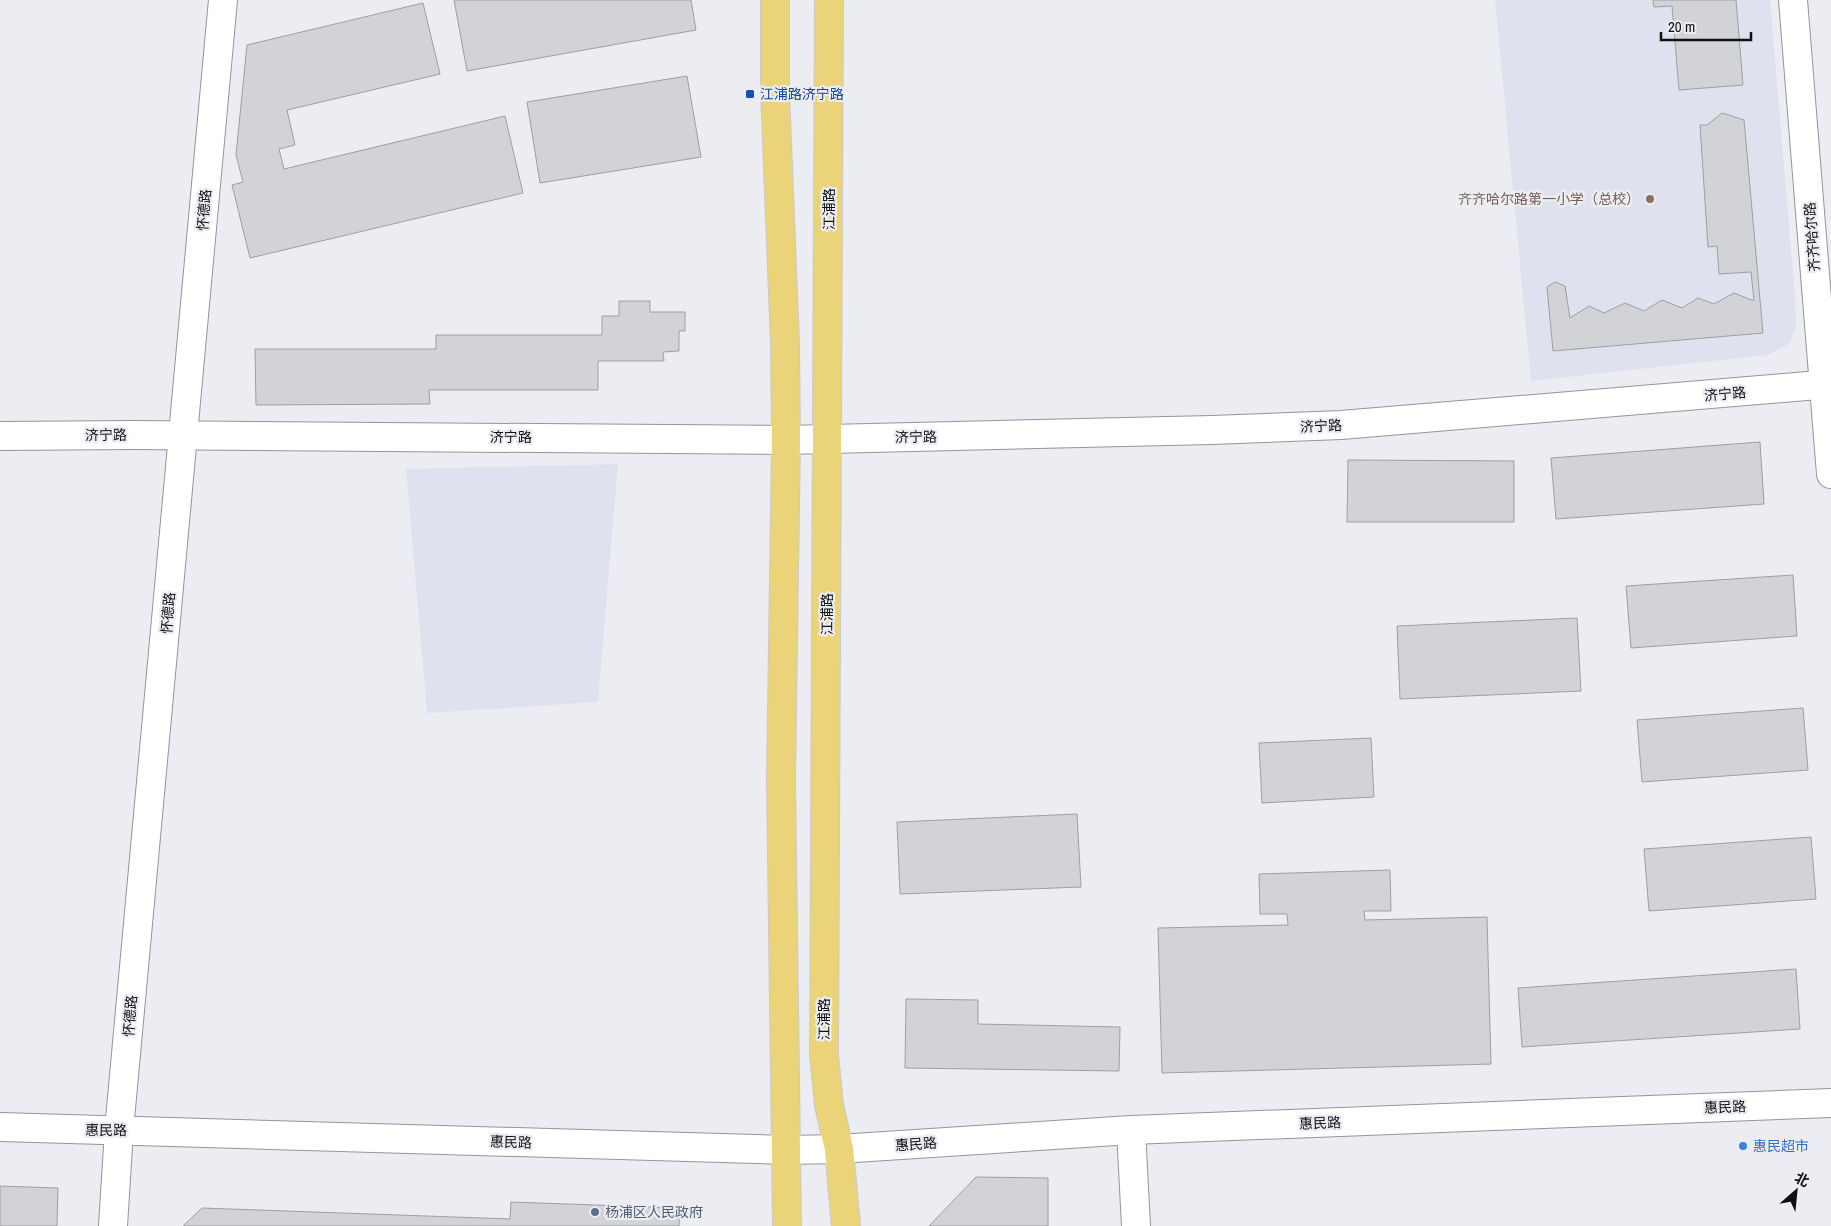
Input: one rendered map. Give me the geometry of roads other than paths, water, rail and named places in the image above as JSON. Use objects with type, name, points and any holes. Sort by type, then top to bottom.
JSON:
[{"type":"main road","points":[[775,0],[774,92],[785,344],[786,440],[781,780],[787,1226]]},
{"type":"main road","name":"江浦路","points":[[829,0],[824,1055],[829,1105],[839,1149],[846,1226]]},
{"type":"street","name":"怀德路","points":[[113,1226],[119,1130],[223,0]]},
{"type":"street","name":"齐齐哈尔路","points":[[1793,0],[1827,384],[1831,474]]},
{"type":"street","name":"济宁路","points":[[0,436],[786,440],[1164,432],[1341,425],[1827,384]]},
{"type":"street","name":"惠民路","points":[[0,1127],[787,1150],[839,1149],[1131,1130],[1831,1102]]},
{"type":"street","points":[[1131,1130],[1136,1226]]},
{"type":"place","name":"江浦路济宁路","points":[[750,94]]},
{"type":"place","name":"齐齐哈尔路第一小学（总校）","points":[[1650,199]]},
{"type":"place","name":"惠民超市","points":[[1743,1146]]},
{"type":"place","name":"杨浦区人民政府","points":[[595,1212]]}]
